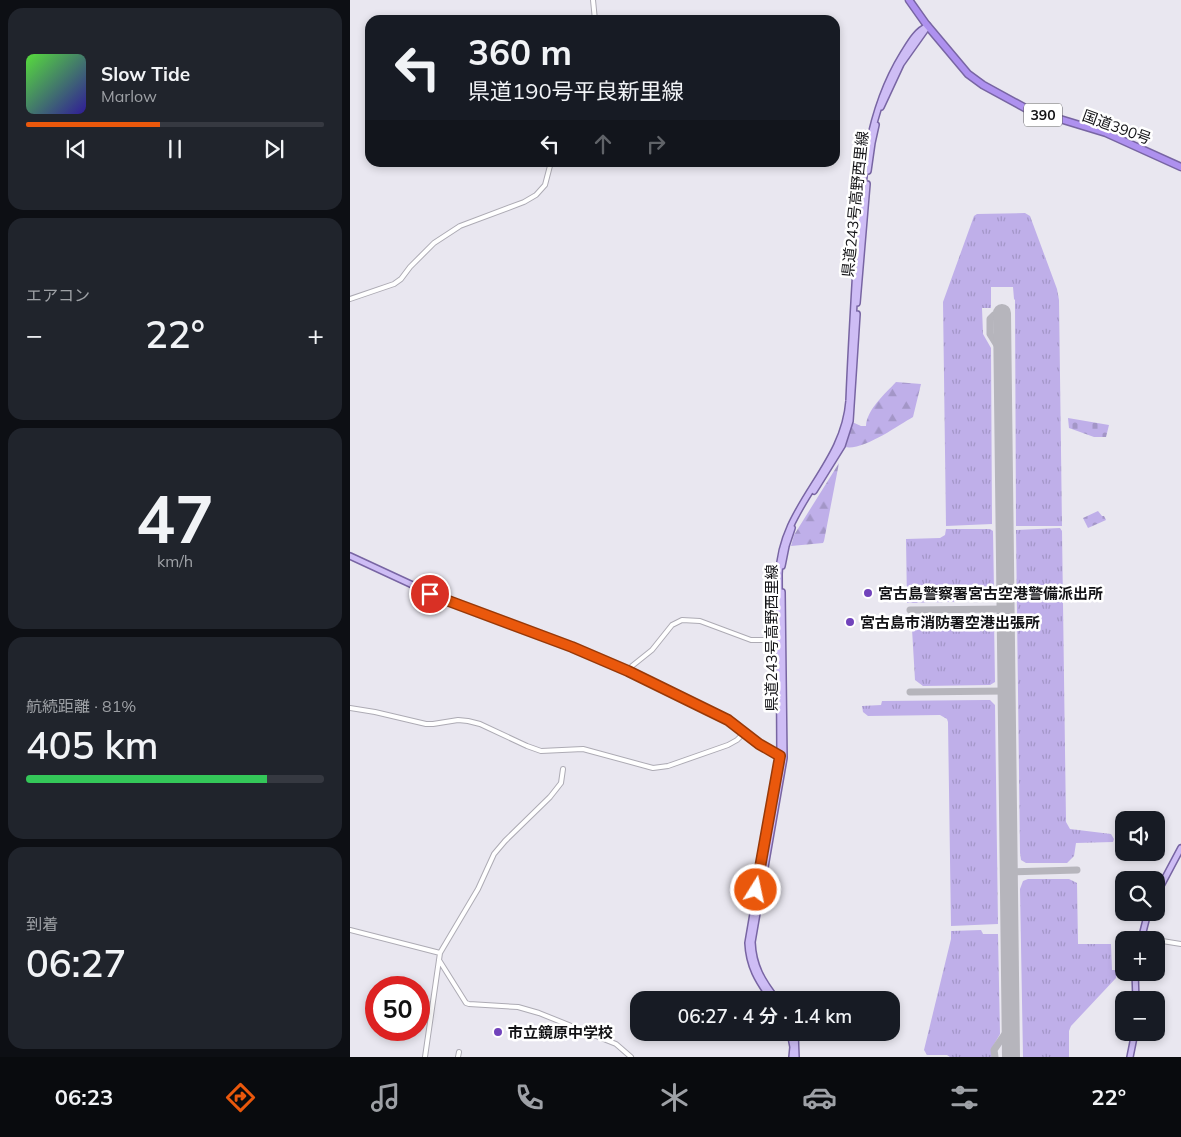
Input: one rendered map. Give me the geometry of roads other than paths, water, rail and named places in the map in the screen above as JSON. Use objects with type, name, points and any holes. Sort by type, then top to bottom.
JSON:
[{"type":"highway","name":"国道390号","points":[[909,0],[968,74],[993,91],[1027,109],[1106,133],[1181,167]]},
{"type":"main road","name":"県道243号高野西里線","points":[[782,757],[778,640],[779,564],[784,539],[793,519],[837,447],[847,421],[858,237],[870,135],[880,99],[897,62],[918,32],[928,26]]},
{"type":"main road","name":"県道243号高野西里線","points":[[782,757],[782,577],[784,554],[787,541],[796,521],[838,452],[850,421],[858,298],[872,143],[882,106],[892,80],[906,56],[928,26]]},
{"type":"main road","points":[[350,556],[430,594],[566,645],[628,671],[728,720],[764,748],[782,757]]},
{"type":"main road","points":[[765,991],[751,967],[748,942],[782,757]]},
{"type":"main road","points":[[770,991],[761,979],[754,963],[752,937],[782,757]]},
{"type":"main road","points":[[1165,878],[1181,848]]},
{"type":"main road","points":[[792,1041],[792,1057]]},
{"type":"main road","points":[[795,1041],[796,1057]]},
{"type":"main road","points":[[1130,1057],[1133,1041]]},
{"type":"street","points":[[593,0],[595,15]]},
{"type":"street","points":[[350,299],[394,284],[401,279],[434,243],[460,226],[524,202],[536,195],[545,185],[550,167]]},
{"type":"street","points":[[628,671],[652,650],[672,625],[682,620],[700,621],[751,640],[778,640]]},
{"type":"street","points":[[350,708],[426,724],[458,720],[468,721],[480,724],[541,751],[583,750],[653,768],[668,766],[728,745],[744,733]]},
{"type":"street","points":[[425,1057],[440,953],[478,889],[494,854],[550,797],[561,783],[563,769]]},
{"type":"street","points":[[350,930],[440,953]]},
{"type":"street","points":[[1165,942],[1181,944]]},
{"type":"street","points":[[439,960],[466,1003],[518,1007],[539,1013],[616,1044],[631,1057]]},
{"type":"place","name":"宮古島警察署宮古空港警備派出所","points":[[868,593]]},
{"type":"place","name":"宮古島市消防署空港出張所","points":[[850,622]]},
{"type":"place","name":"市立鏡原中学校","points":[[498,1032]]}]
